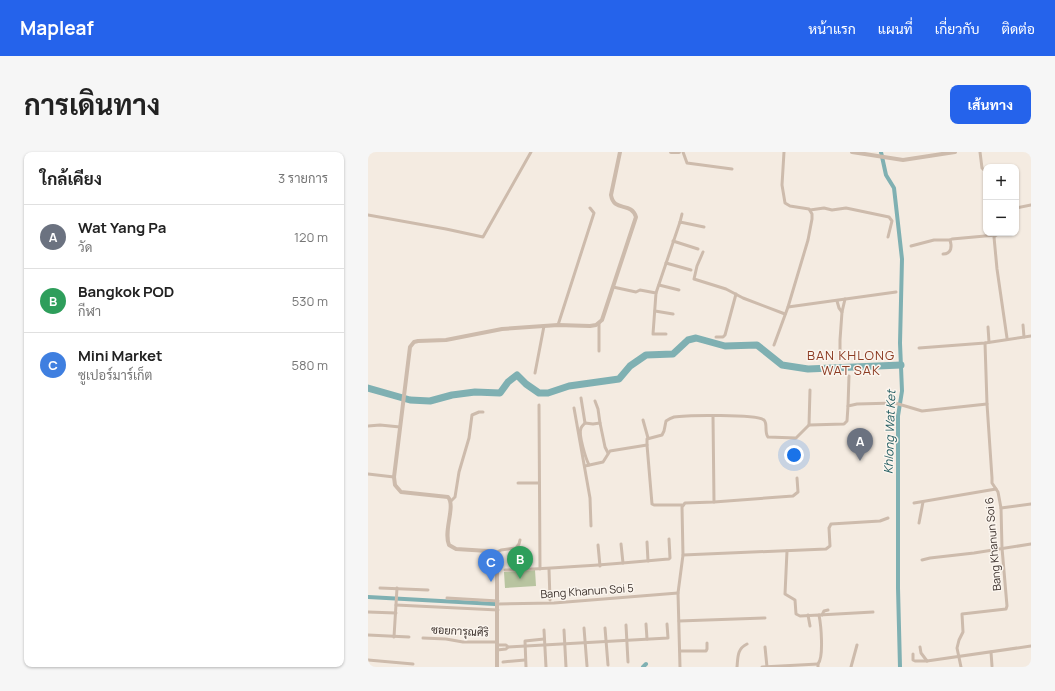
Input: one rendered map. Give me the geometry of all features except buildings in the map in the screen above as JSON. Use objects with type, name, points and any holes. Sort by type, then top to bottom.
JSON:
[{"type":"street","points":[[368,215],[483,237],[531,152]]},
{"type":"street","points":[[451,501],[446,497],[401,492],[395,485],[394,477],[410,347],[416,341],[446,340],[496,329],[544,326],[590,326],[599,323],[602,320],[636,217],[633,210],[630,208],[617,205],[612,199],[611,195],[620,152]]},
{"type":"street","points":[[671,152],[680,152]]},
{"type":"street","points":[[683,152],[687,164],[732,169]]},
{"type":"street","points":[[784,152],[782,185],[785,202],[790,206],[810,210],[824,208],[832,210],[844,208],[889,216],[892,221],[888,237]]},
{"type":"street","points":[[852,152],[904,160],[955,152]]},
{"type":"street","points":[[980,152],[983,169]]},
{"type":"street","points":[[1019,207],[1031,205]]},
{"type":"street","points":[[558,326],[594,213],[590,208]]},
{"type":"street","points":[[774,345],[788,307],[808,240],[812,219],[810,210]]},
{"type":"street","points":[[666,334],[653,334],[656,294],[682,214]]},
{"type":"street","points":[[680,222],[704,227]]},
{"type":"street","points":[[911,246],[934,240],[950,240],[983,236]]},
{"type":"street","points":[[995,236],[997,269],[1007,338]]},
{"type":"street","points":[[943,254],[947,254],[950,251],[952,246],[950,240]]},
{"type":"street","points":[[674,241],[698,249]]},
{"type":"street","points":[[703,252],[697,266],[694,279],[726,289],[743,298],[785,314]]},
{"type":"street","points":[[666,263],[691,270]]},
{"type":"street","points":[[659,285],[679,290]]},
{"type":"street","points":[[613,287],[636,292],[640,290],[656,294]]},
{"type":"street","points":[[788,307],[896,292]]},
{"type":"street","points":[[716,337],[723,338],[725,335],[736,294]]},
{"type":"street","points":[[840,353],[842,312],[845,299]]},
{"type":"street","points":[[837,301],[842,312]]},
{"type":"street","points":[[655,311],[673,314]]},
{"type":"street","points":[[599,323],[599,351]]},
{"type":"street","points":[[1023,325],[1024,337]]},
{"type":"street","points":[[535,373],[544,326]]},
{"type":"street","points":[[988,327],[989,342]]},
{"type":"street","points":[[918,348],[985,343],[1007,338],[1031,336]]},
{"type":"street","name":"Bang Khanun Soi 6","points":[[961,667],[957,648],[963,632],[962,614],[1007,608],[1002,549],[1001,508],[998,492],[992,481],[985,343]]},
{"type":"street","points":[[809,425],[844,424],[847,421],[849,376]]},
{"type":"street","points":[[648,438],[662,435],[666,421],[673,417],[685,415],[762,418],[766,422],[766,435],[770,438],[796,438],[809,425],[810,390]]},
{"type":"street","points":[[581,398],[585,423]]},
{"type":"street","points":[[595,401],[598,409],[605,447],[608,453]]},
{"type":"street","points":[[848,406],[857,404],[895,403],[904,404],[919,411],[987,404]]},
{"type":"street","points":[[539,405],[540,569]]},
{"type":"street","points":[[574,408],[587,466]]},
{"type":"street","points":[[483,412],[472,415],[469,438],[459,472],[455,497],[451,501],[446,537],[449,545],[456,549],[488,551],[493,554],[496,559],[498,570],[497,667]]},
{"type":"street","points":[[713,416],[714,502]]},
{"type":"street","points":[[643,420],[648,438],[646,440],[652,504],[654,505],[682,505],[685,503],[793,496],[798,492],[797,478]]},
{"type":"street","points":[[585,423],[600,423]]},
{"type":"street","points":[[585,423],[581,427],[580,432],[587,466],[591,504],[591,526]]},
{"type":"street","points":[[368,426],[380,425],[400,427]]},
{"type":"street","points":[[587,466],[603,462],[608,453],[613,451],[647,445]]},
{"type":"street","points":[[368,474],[394,477]]},
{"type":"street","points":[[518,483],[539,483]]},
{"type":"street","points":[[914,503],[996,489]]},
{"type":"street","points":[[919,523],[923,502]]},
{"type":"street","points":[[1001,508],[1031,504]]},
{"type":"street","points":[[680,667],[678,593],[683,555],[682,505]]},
{"type":"street","points":[[683,555],[828,548],[830,546],[830,525],[833,523],[880,520],[888,518]]},
{"type":"street","points":[[498,570],[600,566],[670,559],[669,539]]},
{"type":"street","points":[[493,554],[501,550],[517,548],[520,540]]},
{"type":"street","points":[[646,542],[648,561]]},
{"type":"street","points":[[621,544],[623,564]]},
{"type":"street","points":[[922,560],[1031,544]]},
{"type":"street","points":[[598,545],[600,566]]},
{"type":"street","points":[[786,550],[785,594],[795,600],[796,614],[808,616],[873,612]]},
{"type":"street","points":[[549,569],[550,600]]},
{"type":"street","points":[[380,588],[428,590]]},
{"type":"street","points":[[394,636],[397,588]]},
{"type":"street","name":"Bang Khanun Soi 5","points":[[447,598],[498,602],[554,603],[678,593]]},
{"type":"street","points":[[396,605],[498,610]]},
{"type":"street","points":[[819,665],[821,615],[824,610],[828,610]]},
{"type":"street","points":[[368,612],[396,613]]},
{"type":"street","points":[[808,616],[810,626]]},
{"type":"street","points":[[679,621],[764,618]]},
{"type":"street","points":[[646,624],[647,640]]},
{"type":"street","name":"ซอยการุณศิริ","points":[[423,638],[446,639],[497,646],[506,645],[508,647],[647,640],[668,638],[667,624]]},
{"type":"street","points":[[626,625],[628,662]]},
{"type":"street","points":[[584,628],[587,666]]},
{"type":"street","points":[[605,628],[608,665]]},
{"type":"street","points":[[544,630],[546,667]]},
{"type":"street","points":[[564,630],[566,667]]},
{"type":"street","points":[[368,635],[409,637]]},
{"type":"street","points":[[526,667],[524,646],[526,641],[544,639]]},
{"type":"street","points":[[680,651],[706,651],[707,643]]},
{"type":"street","points":[[737,667],[738,653],[746,644]]},
{"type":"street","points":[[851,667],[857,645]]},
{"type":"street","points":[[913,654],[913,660],[915,661],[927,661],[1031,646]]},
{"type":"street","points":[[766,647],[767,667]]},
{"type":"street","points":[[920,647],[921,653],[927,661]]},
{"type":"street","points":[[991,652],[992,666]]},
{"type":"street","points":[[368,660],[413,664]]},
{"type":"street","points":[[503,662],[525,660]]},
{"type":"street","points":[[762,667],[819,665],[823,667]]},
{"type":"green space","points":[[535,570],[536,586],[505,588],[504,572]]},
{"type":"waterway","name":"Khlong Wat Ket","points":[[881,152],[886,175],[894,188],[902,259],[900,343],[902,391],[898,416],[898,588],[900,667]]},
{"type":"waterway","points":[[368,388],[410,400],[430,401],[452,395],[475,392],[500,393],[508,382],[517,375],[526,384],[539,393],[548,393],[569,386],[619,379],[630,366],[646,355],[673,354],[688,340],[696,338],[725,346],[757,345],[782,365],[808,369],[901,365]]},
{"type":"waterway","points":[[368,597],[495,604]]},
{"type":"waterway","points":[[643,667],[646,664]]},
{"type":"place","name":"Wat Yang Pa","points":[[860,461]]},
{"type":"place","name":"Bangkok POD","points":[[520,579]]},
{"type":"place","name":"Mini Market","points":[[491,582]]},
{"type":"district","name":"BAN KHLONG WAT SAK","points":[[851,362]]}]
